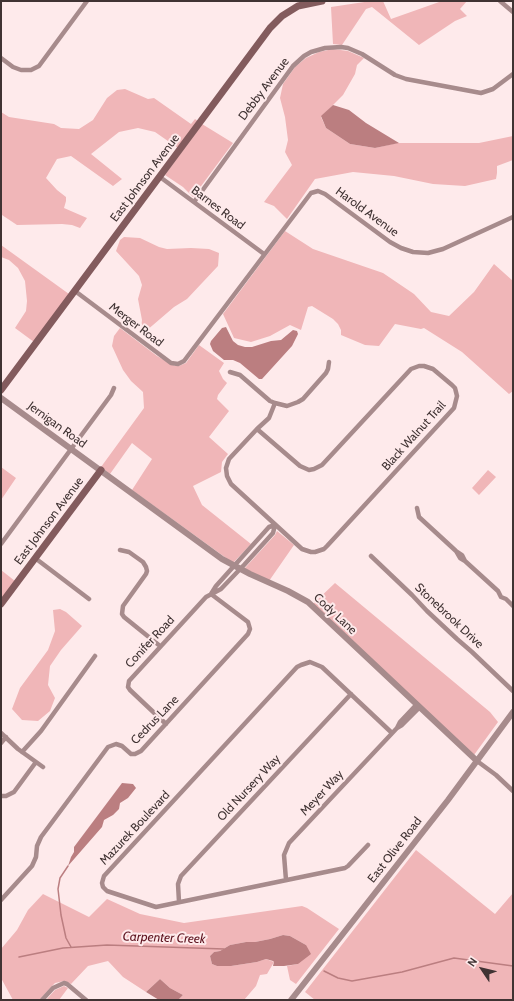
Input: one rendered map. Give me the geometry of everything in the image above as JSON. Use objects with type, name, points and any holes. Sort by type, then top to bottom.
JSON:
[{"type":"main road","name":"East Johnson Avenue","points":[[1,390],[270,28],[296,4],[322,1]]},
{"type":"main road","name":"East Johnson Avenue","points":[[1,604],[100,470]]},
{"type":"street","points":[[1,58],[13,67],[21,70],[31,70],[39,66],[87,1]]},
{"type":"street","points":[[500,1],[513,12]]},
{"type":"street","name":"Debby Avenue","points":[[194,202],[293,66],[311,52],[333,47],[348,48],[362,54],[395,75],[406,79],[480,93],[493,89],[513,74]]},
{"type":"street","name":"Barnes Road","points":[[160,177],[264,254]]},
{"type":"street","name":"Harold Avenue","points":[[187,357],[309,195],[315,191],[325,194],[390,242],[413,252],[428,253],[443,249],[513,216]]},
{"type":"street","name":"Merger Road","points":[[74,291],[171,363],[181,363],[187,357]]},
{"type":"street","points":[[230,372],[240,375],[275,404],[292,405],[303,399],[326,373],[329,362]]},
{"type":"street","name":"Black Walnut Trail","points":[[257,429],[300,466],[309,470],[322,465],[410,369],[424,366],[433,369],[452,384],[457,392],[457,401],[454,408],[324,549],[315,552],[306,551],[231,484],[226,476],[226,468],[229,459],[257,429],[269,418],[275,404]]},
{"type":"street","points":[[1,544],[111,396],[114,388]]},
{"type":"street","name":"Jernigan Road","points":[[1,398],[100,470]]},
{"type":"street","name":"Cody Lane","points":[[100,470],[237,568],[288,591],[308,602],[477,761],[496,775],[513,791]]},
{"type":"street","points":[[417,508],[419,517],[462,555],[465,561],[498,591],[504,594],[506,599],[513,606]]},
{"type":"street","name":"Conifer Road","points":[[166,724],[130,690],[128,687],[130,679],[206,597],[211,594],[216,586],[237,568],[269,527],[276,525]]},
{"type":"street","points":[[120,550],[129,552],[146,567],[146,574],[123,606],[122,614],[160,646]]},
{"type":"street","name":"Stonebrook Drive","points":[[371,556],[513,691]]},
{"type":"street","points":[[35,558],[89,599]]},
{"type":"street","name":"Cedrus Lane","points":[[1,900],[32,866],[41,837],[108,747],[114,744],[120,745],[128,753],[138,753],[250,631],[248,622],[211,594]]},
{"type":"street","points":[[22,752],[41,731],[96,656]]},
{"type":"street","name":"Mazurek Boulevard","points":[[368,845],[345,868],[156,907],[107,891],[103,887],[102,880],[109,870],[297,667],[310,662],[319,665],[392,733]]},
{"type":"street","name":"Old Nursery Way","points":[[179,902],[178,884],[181,876],[351,694]]},
{"type":"street","name":"Meyer Way","points":[[286,880],[284,854],[287,846],[397,728],[400,722],[418,705]]},
{"type":"street","name":"East Olive Road","points":[[291,1000],[438,813],[513,712]]},
{"type":"street","points":[[1,733],[22,752],[43,767]]},
{"type":"street","points":[[1,743],[6,737]]},
{"type":"street","points":[[1,796],[6,796],[14,792],[36,762]]},
{"type":"street","points":[[42,1000],[53,988],[63,983],[67,984],[86,1000]]},
{"type":"shaded area","points":[[371,1],[383,1],[391,19],[442,1],[467,1],[460,9],[467,16],[455,21],[419,45],[372,7],[366,9],[342,45],[333,44],[331,7]]},
{"type":"shaded area","points":[[333,49],[348,51],[364,58],[357,65],[355,74],[343,95],[321,117],[326,128],[350,144],[375,148],[397,143],[479,143],[513,136],[513,160],[497,166],[496,179],[465,186],[433,184],[394,176],[353,172],[315,179],[287,219],[274,206],[264,202],[292,165],[285,152],[288,140],[285,117],[280,98],[283,84],[295,67],[306,58],[319,52]]},
{"type":"shaded area","points":[[125,89],[148,99],[154,98],[191,124],[195,119],[198,121],[178,148],[155,132],[138,128],[119,132],[91,154],[122,179],[113,186],[71,156],[57,159],[46,178],[66,197],[64,208],[87,218],[80,228],[62,224],[17,225],[2,215],[1,216],[1,112],[9,117],[54,124],[61,128],[79,129],[93,120],[107,98],[117,90]]},
{"type":"shaded area","points":[[333,105],[349,110],[366,123],[399,143],[375,148],[350,144],[326,128],[321,116]]},
{"type":"shaded area","points":[[202,124],[233,143],[193,197],[183,187],[165,175]]},
{"type":"shaded area","points":[[285,231],[313,249],[383,273],[414,294],[431,312],[449,316],[474,292],[494,264],[513,281],[513,391],[509,394],[462,352],[424,328],[421,329],[395,324],[379,346],[365,345],[341,335],[341,330],[338,324],[333,319],[312,306],[308,307],[301,330],[290,325],[270,336],[251,342],[234,338],[223,314]]},
{"type":"shaded area","points":[[124,237],[140,238],[167,249],[209,249],[219,253],[218,266],[187,299],[174,307],[142,333],[142,320],[138,299],[142,285],[139,276],[116,251],[120,240]]},
{"type":"shaded area","points":[[1,245],[69,294],[34,342],[15,328],[26,311],[27,301],[25,281],[18,268],[9,260],[1,257]]},
{"type":"shaded area","points":[[226,327],[233,341],[238,345],[245,347],[252,347],[271,341],[281,340],[293,330],[297,331],[298,334],[292,346],[262,379],[259,379],[240,363],[233,360],[224,360],[213,351],[210,344],[211,341],[222,328]]},
{"type":"shaded area","points":[[120,328],[157,356],[175,366],[186,363],[199,345],[224,363],[219,371],[227,383],[218,395],[217,399],[229,411],[209,437],[228,454],[222,462],[221,472],[193,486],[202,505],[251,544],[233,563],[132,490],[152,459],[132,443],[110,474],[101,467],[144,408],[143,392],[131,381],[123,370],[112,346],[114,336]]},
{"type":"shaded area","points":[[1,467],[16,478],[1,500]]},
{"type":"shaded area","points":[[488,470],[496,477],[479,495],[472,488]]},
{"type":"shaded area","points":[[277,531],[294,545],[269,581],[244,569]]},
{"type":"shaded area","points":[[1,570],[15,581],[1,599]]},
{"type":"shaded area","points":[[335,583],[490,712],[498,722],[474,755],[313,604]]},
{"type":"shaded area","points":[[60,609],[66,612],[82,626],[61,650],[50,666],[48,685],[55,698],[50,711],[38,721],[22,720],[12,709],[20,688],[48,650],[55,631],[53,610]]},
{"type":"shaded area","points":[[122,783],[133,784],[136,788],[128,798],[120,803],[119,809],[113,815],[104,820],[102,827],[68,866],[74,852],[74,847]]},
{"type":"shaded area","points":[[416,850],[495,914],[513,893],[513,1000],[315,1000],[305,992]]},
{"type":"shaded area","points":[[43,894],[89,917],[107,899],[140,914],[184,923],[302,906],[339,929],[296,984],[290,980],[287,966],[298,964],[306,945],[290,936],[283,935],[255,942],[230,945],[220,951],[214,952],[210,956],[212,964],[217,966],[231,966],[266,959],[274,962],[267,974],[260,975],[256,986],[244,1000],[178,1000],[183,995],[170,988],[160,979],[146,992],[123,977],[108,961],[88,966],[71,984],[64,981],[55,983],[39,1000],[13,1000],[1,978],[1,949],[17,930],[28,910]]},
{"type":"shaded area","points":[[283,935],[290,936],[306,945],[311,954],[298,964],[284,966],[273,966],[273,961],[266,959],[231,966],[217,966],[212,964],[210,956],[214,952],[220,951],[230,945],[255,942]]},
{"type":"shaded area","points":[[160,979],[170,988],[183,995],[178,1000],[159,1000],[146,992]]},
{"type":"shaded area","points":[[64,986],[68,988],[59,1000],[46,1000],[55,990]]},
{"type":"waterway","points":[[68,866],[60,878],[58,889],[61,915],[66,938],[71,947]]},
{"type":"waterway","name":"Carpenter Creek","points":[[19,957],[63,948],[107,945],[224,949]]},
{"type":"waterway","name":"Carpenter Creek","points":[[324,971],[338,978],[352,981],[402,972],[454,958],[513,966]]}]
